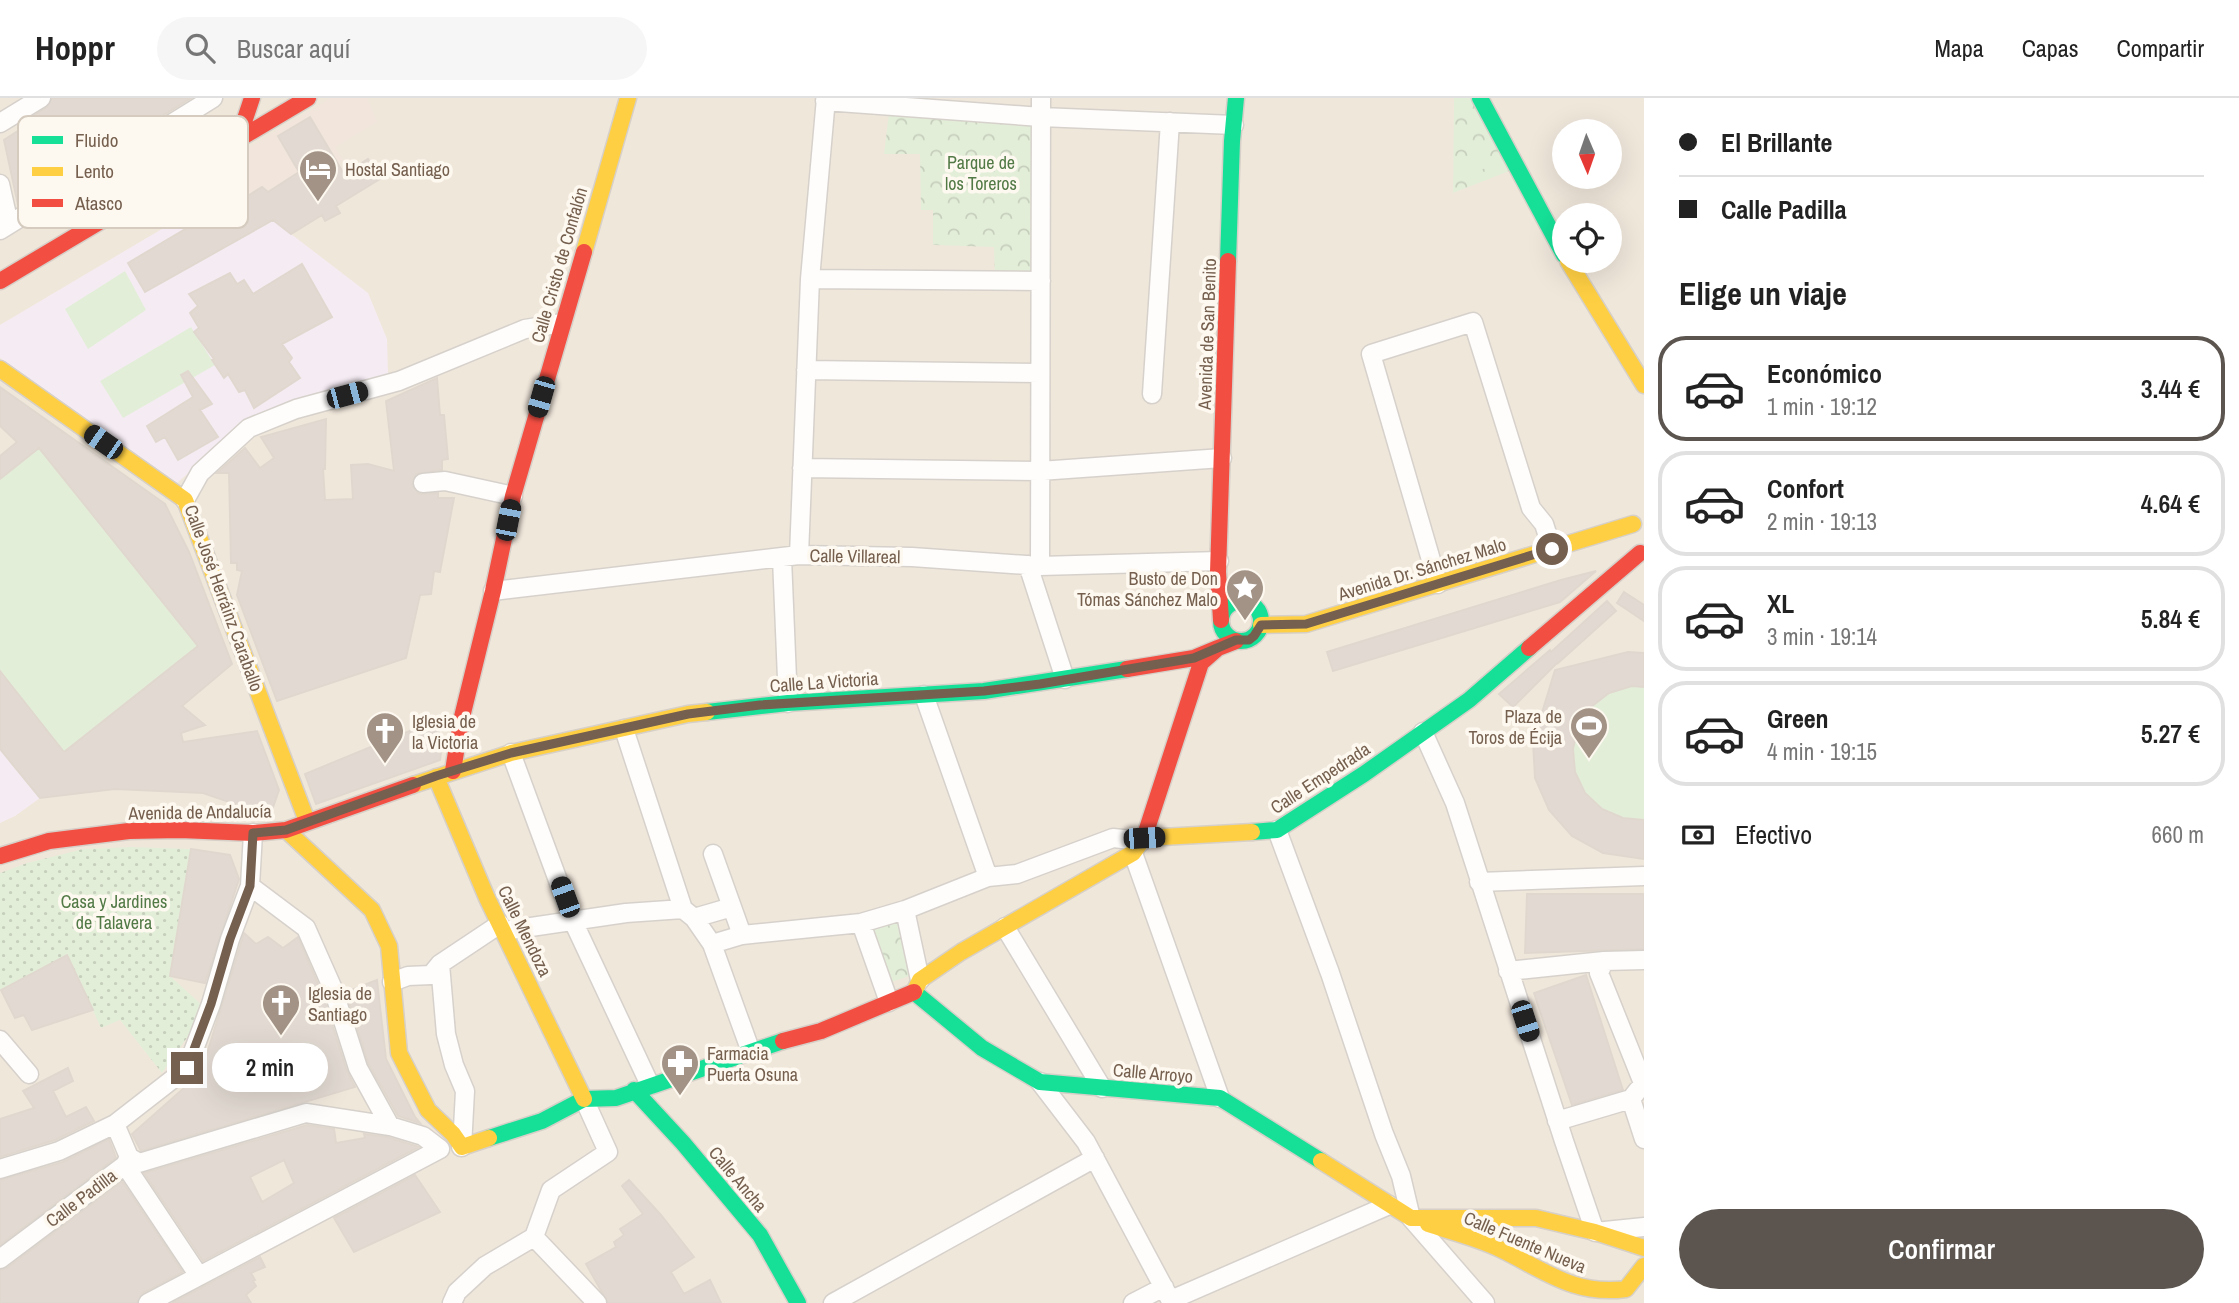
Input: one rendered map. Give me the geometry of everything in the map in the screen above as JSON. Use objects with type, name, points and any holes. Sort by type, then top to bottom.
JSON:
[{"type":"street","points":[[0,123],[41,98]]},
{"type":"street","points":[[184,116],[213,98]]},
{"type":"street","points":[[246,116],[252,98]]},
{"type":"street","points":[[248,120],[284,98]]},
{"type":"street","points":[[248,134],[308,98]]},
{"type":"street","name":"Calle Cristo de Confalón","points":[[453,771],[461,721],[513,496],[628,98]]},
{"type":"street","points":[[1041,98],[1040,471],[1034,566],[1065,679]]},
{"type":"street","name":"Avenida de San Benito","points":[[1221,620],[1219,567],[1222,458],[1236,98]]},
{"type":"street","points":[[1480,98],[1552,233]]},
{"type":"street","points":[[788,703],[790,557],[802,468],[810,279],[826,99],[1041,117],[1234,125]]},
{"type":"street","points":[[1153,394],[1170,122]]},
{"type":"street","points":[[0,184],[5,227]]},
{"type":"street","points":[[0,268],[67,228]]},
{"type":"street","points":[[0,281],[89,228]]},
{"type":"street","points":[[1575,273],[1644,385]]},
{"type":"street","points":[[810,279],[1041,281]]},
{"type":"street","points":[[1438,584],[1371,354],[1474,322],[1531,508],[1544,524],[1552,549]]},
{"type":"street","name":"Calle José Herráinz Caraballo","points":[[307,821],[186,500],[200,472],[248,428],[296,409],[398,381],[525,328],[562,323]]},
{"type":"street","points":[[0,369],[186,500]]},
{"type":"street","points":[[806,370],[1040,373]]},
{"type":"street","points":[[802,468],[1040,471],[1222,458]]},
{"type":"street","points":[[422,483],[445,481],[513,496]]},
{"type":"street","points":[[1642,555],[1632,534],[1633,524],[1644,508]]},
{"type":"street","name":"Avenida Dr. Sánchez Malo","points":[[1261,625],[1306,624],[1633,524]]},
{"type":"street","name":"Calle Empedrada","points":[[584,1099],[616,1098],[821,1031],[889,1002],[917,986],[961,952],[1140,844],[1277,830],[1364,774],[1469,700],[1642,555]]},
{"type":"street","name":"Calle Villareal","points":[[493,591],[790,557],[912,557],[1034,566],[1219,567]]},
{"type":"street","points":[[1219,567],[1239,601]]},
{"type":"street","points":[[1239,601],[1245,601],[1260,613],[1261,625],[1249,640],[1236,640],[1225,633],[1221,620],[1227,607],[1239,601]]},
{"type":"street","name":"Calle La Victoria","points":[[436,776],[511,753],[688,714],[788,703],[984,691],[1194,658],[1236,640]]},
{"type":"street","points":[[1218,648],[1201,663],[1140,844],[1220,1098]]},
{"type":"street","points":[[924,695],[988,877]]},
{"type":"street","points":[[624,729],[689,913],[712,944],[751,1052]]},
{"type":"street","points":[[1423,732],[1455,803],[1595,1231]]},
{"type":"street","points":[[511,753],[573,921],[642,1088]]},
{"type":"street","name":"Avenida de Andalucía","points":[[0,856],[49,841],[129,831],[253,833],[286,830],[436,776]]},
{"type":"street","name":"Calle Mendoza","points":[[436,776],[486,898],[584,1099]]},
{"type":"street","points":[[286,830],[372,910],[389,946],[399,1053],[428,1110],[453,1134],[462,1147]]},
{"type":"street","points":[[1277,830],[1330,973],[1384,1134],[1401,1175],[1411,1218],[1485,1303]]},
{"type":"street","points":[[0,1168],[59,1151],[115,1124],[187,1068],[250,886],[253,833]]},
{"type":"street","points":[[712,944],[742,934],[861,923],[905,910],[988,877],[1017,874],[1113,838],[1140,844]]},
{"type":"street","points":[[713,854],[742,934]]},
{"type":"street","points":[[1479,882],[1644,877]]},
{"type":"street","points":[[250,886],[306,928],[333,989],[358,1068],[390,1126]]},
{"type":"street","points":[[392,982],[408,976],[431,975],[440,964],[502,928],[732,907]]},
{"type":"street","points":[[905,910],[917,986]]},
{"type":"street","points":[[861,923],[889,1002]]},
{"type":"street","points":[[1005,927],[1102,1088]]},
{"type":"street","points":[[1508,971],[1604,961],[1644,960]]},
{"type":"street","points":[[1557,1121],[1631,1100],[1644,1082],[1599,973],[1604,961]]},
{"type":"street","points":[[440,964],[446,1034],[454,1065],[465,1091],[462,1147]]},
{"type":"street","name":"Calle Arroyo","points":[[917,986],[982,1048],[1040,1082],[1220,1098],[1389,1205]]},
{"type":"street","points":[[0,1040],[29,1074]]},
{"type":"street","points":[[1040,1082],[1086,1142],[1169,1297]]},
{"type":"street","name":"Calle Ancha","points":[[642,1088],[683,1143],[761,1235],[798,1303]]},
{"type":"street","points":[[127,1161],[139,1163],[306,1113],[390,1126],[423,1136],[440,1149],[450,1150],[542,1121],[584,1099],[608,1152],[551,1190],[534,1237],[485,1266],[457,1292],[452,1303]]},
{"type":"street","points":[[1631,1100],[1644,1139]]},
{"type":"street","name":"Calle Padilla","points":[[0,1259],[127,1161],[115,1124]]},
{"type":"street","points":[[148,1303],[440,1149]]},
{"type":"street","points":[[833,1303],[1095,1158]]},
{"type":"street","points":[[127,1161],[199,1276]]},
{"type":"street","points":[[1133,1303],[1169,1297],[1389,1205]]},
{"type":"street","name":"Calle Fuente Nueva","points":[[1389,1205],[1411,1218],[1497,1248],[1547,1275],[1578,1287],[1601,1292],[1637,1289],[1644,1266]]},
{"type":"street","points":[[1411,1218],[1536,1218],[1595,1231],[1644,1248]]},
{"type":"street","points":[[1595,1231],[1644,1227]]},
{"type":"street","points":[[534,1237],[597,1303]]},
{"type":"shaded area","points":[[0,98],[1644,98],[1644,1303],[0,1303]]},
{"type":"shaded area","points":[[331,98],[367,98],[377,122],[335,147],[343,160],[268,210],[248,195],[248,148]]},
{"type":"shaded area","points":[[248,201],[368,293],[387,339],[388,374],[247,422],[177,483],[0,358],[0,325],[164,228],[248,228]]},
{"type":"shaded area","points":[[0,749],[40,798],[0,823]]},
{"type":"green space","points":[[1454,98],[1480,98],[1517,168],[1453,193]]},
{"type":"green space","name":"Parque de los Toreros","points":[[890,105],[1041,117],[1041,281],[995,281],[994,247],[933,245],[933,210],[921,210],[920,154],[884,154]]},
{"type":"green space","points":[[1485,154],[1491,166],[1459,178],[1456,166]]},
{"type":"green space","points":[[125,271],[146,310],[88,349],[65,309]]},
{"type":"green space","points":[[191,327],[215,365],[123,418],[100,381]]},
{"type":"green space","points":[[39,448],[197,646],[64,752],[0,671],[0,479]]},
{"type":"green space","name":"Plaza de Toros de Écija","points":[[1644,653],[1644,857],[1638,858],[1603,853],[1572,836],[1549,810],[1535,778],[1543,709]]},
{"type":"green space","name":"Casa y Jardines de Talavera","points":[[83,849],[191,849],[170,976],[202,1005],[196,1025],[162,1073],[120,1020],[101,1028],[67,955],[0,990],[0,873],[27,863]]},
{"type":"green space","points":[[904,920],[915,974],[886,984],[867,931]]},
{"type":"building","points":[[52,98],[191,98],[162,116],[33,116],[47,107]]},
{"type":"building","points":[[310,117],[344,174],[368,159],[380,179],[336,206],[340,213],[325,221],[322,215],[291,234],[273,220],[145,292],[128,263],[187,228],[248,228],[248,196],[262,187],[268,192],[299,172],[278,136]]},
{"type":"building","points":[[18,131],[18,205],[4,140]]},
{"type":"building","points":[[302,264],[332,317],[282,344],[292,358],[289,362],[300,378],[254,408],[245,390],[239,392],[228,374],[224,378],[194,332],[199,328],[190,313],[198,306],[189,294],[230,273],[237,284],[244,280],[253,294]]},
{"type":"building","points":[[188,371],[212,404],[200,410],[218,437],[178,460],[165,437],[156,442],[147,426],[193,397],[181,375]]},
{"type":"building","points":[[437,378],[448,459],[442,460],[442,470],[416,474],[412,485],[419,494],[438,493],[438,498],[454,498],[440,572],[434,571],[431,594],[420,595],[406,658],[277,701],[237,595],[242,571],[237,570],[237,563],[231,563],[229,473],[217,473],[245,448],[260,468],[274,458],[261,437],[326,419],[323,469],[325,500],[353,499],[351,465],[368,464],[394,471],[386,401]]},
{"type":"building","points":[[0,387],[165,504],[189,552],[232,664],[182,706],[205,725],[181,733],[183,742],[257,731],[279,790],[270,816],[203,793],[115,789],[40,798],[0,749],[0,671],[64,752],[198,646],[39,448],[0,479],[0,456],[17,442],[0,426]]},
{"type":"building","points":[[1596,571],[1560,602],[1333,671],[1327,652]]},
{"type":"building","points":[[1624,592],[1644,605],[1644,621],[1617,603]]},
{"type":"building","points":[[1607,601],[1616,611],[1557,664],[1558,662],[1513,707],[1499,694],[1550,650],[1551,652]]},
{"type":"building","points":[[1628,652],[1644,653],[1644,687],[1632,686],[1609,693],[1591,707],[1578,726],[1573,749],[1575,772],[1585,793],[1602,809],[1623,818],[1644,820],[1644,859],[1603,853],[1572,836],[1549,810],[1535,778],[1533,742],[1555,670]]},
{"type":"building","name":"Iglesia de la Victoria","points":[[436,720],[442,744],[440,760],[316,804],[305,774]]},
{"type":"building","points":[[191,849],[230,855],[239,879],[205,983],[170,976]]},
{"type":"building","points":[[1527,894],[1644,894],[1644,949],[1525,953]]},
{"type":"building","name":"Iglesia de Santiago","points":[[244,933],[256,944],[268,937],[283,948],[298,937],[322,993],[347,1071],[355,1087],[141,1151],[132,1134],[201,1073]]},
{"type":"building","points":[[67,955],[93,1010],[32,1030],[24,1015],[15,1018],[1,990]]},
{"type":"building","points":[[1586,975],[1623,1090],[1572,1105],[1534,993]]},
{"type":"building","points":[[377,980],[386,1059],[420,1123],[398,1116],[368,1063],[346,992]]},
{"type":"building","points":[[68,1068],[73,1081],[53,1091],[66,1117],[86,1107],[94,1121],[55,1140],[0,1157],[0,1119],[34,1108],[23,1091]]},
{"type":"building","points":[[307,1125],[334,1129],[336,1143],[365,1138],[364,1134],[387,1137],[419,1147],[203,1261],[144,1173]],"holes":[[[284,1160],[294,1183],[262,1202],[250,1177]]]},
{"type":"building","points":[[109,1139],[116,1158],[0,1245],[0,1180],[63,1162]]},
{"type":"building","points":[[415,1175],[440,1212],[354,1252],[334,1218]]},
{"type":"building","points":[[629,1180],[694,1257],[671,1272],[684,1294],[710,1280],[721,1303],[608,1303],[586,1264],[616,1247],[614,1242],[624,1235],[620,1229],[643,1214],[622,1186]]},
{"type":"building","points":[[122,1181],[183,1272],[143,1293],[137,1303],[0,1303],[0,1270],[7,1268]]},
{"type":"building","points":[[260,1257],[265,1267],[251,1273],[256,1286],[246,1295],[251,1303],[172,1303]]},
{"type":"traffic: fast","points":[[1228,261],[1236,98]]},
{"type":"traffic: fast","points":[[1480,98],[1552,233]]},
{"type":"traffic: fast","points":[[1241,601],[1255,607],[1261,621],[1255,635],[1241,641],[1227,635],[1221,621],[1227,607],[1241,601]]},
{"type":"traffic: fast","points":[[1252,832],[1277,830],[1364,774],[1469,700],[1529,648]]},
{"type":"traffic: fast","points":[[707,712],[788,703],[984,691],[1127,669]]},
{"type":"traffic: fast","points":[[914,992],[982,1048],[1040,1082],[1220,1098],[1321,1161]]},
{"type":"traffic: fast","points":[[489,1138],[542,1121],[584,1099],[616,1098],[783,1041]]},
{"type":"traffic: fast","points":[[634,1090],[683,1143],[760,1235],[798,1303]]},
{"type":"traffic: slow","points":[[584,252],[628,98]]},
{"type":"traffic: slow","points":[[1575,273],[1644,385]]},
{"type":"traffic: slow","points":[[0,369],[185,500],[307,821]]},
{"type":"traffic: slow","points":[[1261,625],[1306,624],[1633,524]]},
{"type":"traffic: slow","points":[[413,785],[511,753],[707,712]]},
{"type":"traffic: slow","points":[[436,777],[487,898],[584,1099]]},
{"type":"traffic: slow","points":[[286,830],[372,910],[389,946],[399,1053],[428,1110],[453,1134],[462,1147],[489,1138]]},
{"type":"traffic: slow","points":[[914,992],[920,980],[961,952],[1133,853],[1144,838],[1252,832]]},
{"type":"traffic: slow","points":[[1321,1161],[1411,1218],[1536,1218],[1595,1232],[1644,1248]]},
{"type":"traffic: slow","points":[[1428,1224],[1491,1245],[1560,1280],[1591,1289],[1626,1289],[1644,1266]]},
{"type":"traffic: jam","points":[[246,116],[252,98]]},
{"type":"traffic: jam","points":[[248,134],[308,98]]},
{"type":"traffic: jam","points":[[0,281],[89,228]]},
{"type":"traffic: jam","points":[[453,771],[461,721],[513,496],[584,252]]},
{"type":"traffic: jam","points":[[1221,620],[1218,572],[1228,261]]},
{"type":"traffic: jam","points":[[1529,648],[1640,553]]},
{"type":"traffic: jam","points":[[1144,838],[1201,663],[1218,648],[1236,641]]},
{"type":"traffic: jam","points":[[1127,669],[1194,658],[1218,648]]},
{"type":"traffic: jam","points":[[0,856],[49,841],[129,831],[253,833],[286,830],[413,785]]},
{"type":"traffic: jam","points":[[783,1041],[821,1031],[914,992]]},
{"type":"place","name":"Hostal Santiago","points":[[318,203]]},
{"type":"place","name":"Busto de Don Tómas Sánchez Malo","points":[[1245,622]]},
{"type":"place","name":"Plaza de Toros de Écija","points":[[1589,760]]},
{"type":"place","name":"Iglesia de la Victoria","points":[[385,765]]},
{"type":"place","name":"Iglesia de Santiago","points":[[281,1037]]},
{"type":"place","name":"Farmacia Puerta Osuna","points":[[680,1097]]},
{"type":"route","points":[[187,1068],[250,886],[253,833],[286,830],[436,776],[511,753],[688,714],[760,705],[984,691],[1194,658],[1236,640],[1249,640],[1261,625],[1306,624],[1552,549]]}]
